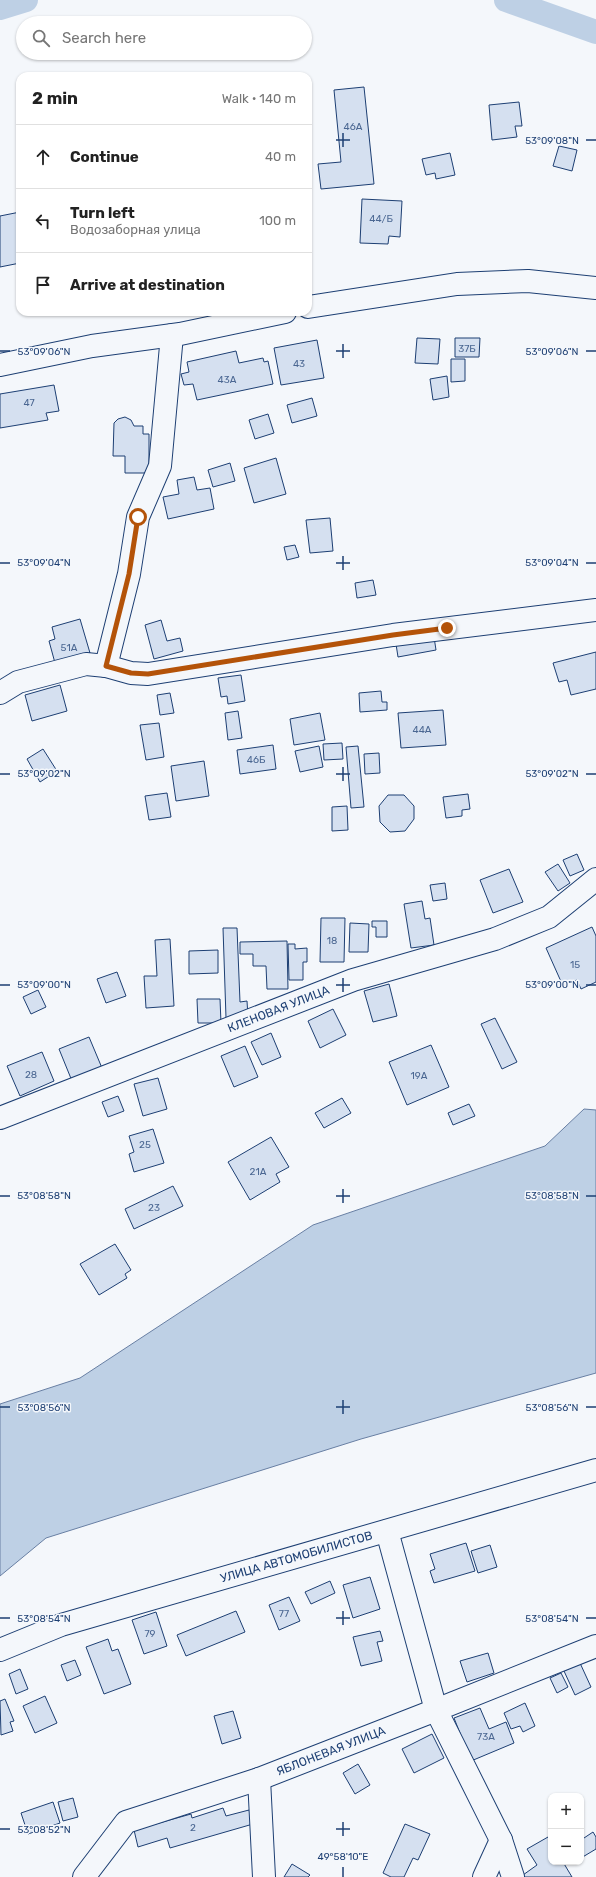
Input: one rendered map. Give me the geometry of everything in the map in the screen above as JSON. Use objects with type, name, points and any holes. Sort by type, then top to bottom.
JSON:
[{"type":"street","points":[[312,306],[457,284],[528,281],[596,288]]},
{"type":"street","points":[[0,365],[92,346],[172,335],[265,316]]},
{"type":"street","points":[[106,666],[129,574],[138,517],[160,466],[172,335]]},
{"type":"street","points":[[0,693],[18,682],[86,664],[106,666],[131,673],[148,674],[393,635],[596,610]]},
{"type":"street","name":"КЛЕНОВАЯ УЛИЦА","points":[[0,1118],[353,980],[495,939],[549,917],[596,879]]},
{"type":"street","name":"УЛИЦА АВТОМОБИЛИСТОВ","points":[[0,1650],[61,1625],[596,1470]]},
{"type":"street","points":[[387,1531],[436,1710],[501,1840],[513,1877]]},
{"type":"street","name":"ЯБЛОНЕВАЯ УЛИЦА","points":[[84,1877],[126,1822],[259,1779],[596,1646]]},
{"type":"street","points":[[259,1779],[264,1877]]},
{"type":"street","points":[[484,1877],[501,1840]]},
{"type":"water","points":[[584,1109],[596,1110],[596,1373],[361,1439],[46,1538],[0,1576],[0,1404],[80,1378],[313,1225],[545,1146]]},
{"type":"building","points":[[364,87],[374,184],[321,189],[318,164],[341,162],[334,90]]},
{"type":"building","points":[[519,102],[522,126],[515,126],[517,137],[492,140],[489,105]]},
{"type":"building","points":[[559,146],[577,150],[572,171],[553,166]]},
{"type":"building","points":[[450,153],[455,175],[436,179],[435,173],[426,175],[422,159]]},
{"type":"building","points":[[362,199],[402,201],[400,237],[389,236],[388,244],[360,243]]},
{"type":"building","points":[[16,213],[16,264],[0,267],[0,216]]},
{"type":"building","points":[[417,338],[440,339],[438,364],[415,363]]},
{"type":"building","points":[[455,338],[480,338],[479,357],[455,357]]},
{"type":"building","points":[[317,340],[324,378],[281,385],[274,348]]},
{"type":"building","points":[[236,351],[239,363],[263,358],[264,362],[268,361],[273,384],[197,400],[193,384],[184,385],[181,374],[189,372],[187,362]]},
{"type":"building","points":[[451,359],[465,359],[465,381],[451,382]]},
{"type":"building","points":[[447,376],[449,397],[433,400],[430,379]]},
{"type":"building","points":[[54,385],[59,411],[46,413],[48,420],[0,428],[0,394]]},
{"type":"building","points":[[312,398],[317,416],[292,423],[287,405]]},
{"type":"building","points":[[268,414],[274,433],[255,439],[249,420]]},
{"type":"building","points":[[125,417],[131,420],[134,426],[143,426],[143,434],[149,434],[149,473],[125,473],[125,456],[113,456],[114,423],[118,419]]},
{"type":"building","points":[[276,458],[286,494],[254,503],[244,468]]},
{"type":"building","points":[[230,463],[235,481],[213,487],[208,470]]},
{"type":"building","points":[[194,477],[197,490],[210,488],[214,509],[168,519],[163,497],[179,494],[177,480]]},
{"type":"building","points":[[330,518],[333,551],[310,553],[306,520]]},
{"type":"building","points":[[295,545],[299,557],[287,560],[284,547]]},
{"type":"building","points":[[373,580],[376,595],[357,598],[355,583]]},
{"type":"building","points":[[80,619],[90,653],[55,663],[49,641],[55,639],[52,627]]},
{"type":"building","points":[[161,620],[167,641],[180,638],[183,651],[154,659],[145,625]]},
{"type":"building","points":[[434,637],[436,650],[398,657],[396,644]]},
{"type":"building","points":[[596,652],[596,689],[571,695],[567,680],[559,682],[553,663]]},
{"type":"building","points":[[241,675],[245,701],[228,704],[227,696],[221,697],[218,678]]},
{"type":"building","points":[[60,685],[67,711],[32,721],[25,695]]},
{"type":"building","points":[[381,691],[382,702],[387,702],[387,710],[360,712],[359,693]]},
{"type":"building","points":[[170,693],[174,713],[160,715],[157,695]]},
{"type":"building","points":[[443,710],[446,745],[401,748],[398,713]]},
{"type":"building","points":[[238,711],[242,738],[228,740],[225,713]]},
{"type":"building","points":[[320,713],[325,740],[294,745],[290,719]]},
{"type":"building","points":[[159,723],[164,757],[146,760],[140,725]]},
{"type":"building","points":[[342,743],[343,759],[324,760],[323,744]]},
{"type":"building","points":[[273,745],[276,769],[240,774],[237,750]]},
{"type":"building","points":[[319,746],[323,767],[300,772],[295,751]]},
{"type":"building","points":[[358,746],[364,807],[351,808],[346,747]]},
{"type":"building","points":[[43,749],[57,771],[40,782],[27,759]]},
{"type":"building","points":[[379,753],[380,773],[365,774],[364,754]]},
{"type":"building","points":[[204,761],[209,796],[176,801],[171,766]]},
{"type":"building","points":[[167,793],[171,817],[149,820],[145,796]]},
{"type":"building","points":[[468,794],[470,809],[462,810],[462,816],[446,818],[443,797]]},
{"type":"building","points":[[388,795],[404,795],[414,806],[414,819],[405,831],[390,832],[380,822],[379,806]]},
{"type":"building","points":[[347,806],[348,830],[332,831],[332,807]]},
{"type":"building","points":[[577,854],[584,870],[570,876],[563,860]]},
{"type":"building","points":[[558,864],[570,883],[558,891],[545,872]]},
{"type":"building","points":[[509,869],[523,902],[493,913],[480,880]]},
{"type":"building","points":[[445,883],[447,899],[433,901],[430,885]]},
{"type":"building","points":[[422,901],[425,919],[430,918],[434,945],[411,948],[404,904]]},
{"type":"building","points":[[321,918],[345,918],[344,962],[320,962]]},
{"type":"building","points":[[372,921],[387,921],[387,937],[376,937],[376,927],[372,927]]},
{"type":"building","points":[[350,923],[369,924],[368,952],[349,952]]},
{"type":"building","points":[[592,927],[596,936],[596,982],[581,989],[577,980],[563,986],[546,948]]},
{"type":"building","points":[[223,928],[237,928],[240,1002],[247,1001],[248,1017],[226,1018]]},
{"type":"building","points":[[170,939],[174,1006],[146,1008],[144,976],[157,976],[155,940]]},
{"type":"building","points":[[287,941],[288,989],[267,989],[266,966],[253,966],[253,954],[240,954],[240,942]]},
{"type":"building","points":[[288,944],[295,944],[295,949],[307,948],[307,962],[303,962],[303,980],[289,980]]},
{"type":"building","points":[[218,950],[218,973],[189,974],[189,951]]},
{"type":"building","points":[[117,972],[126,996],[106,1003],[97,979]]},
{"type":"building","points":[[389,984],[397,1016],[373,1022],[364,991]]},
{"type":"building","points":[[38,990],[46,1007],[31,1014],[23,997]]},
{"type":"building","points":[[197,999],[220,999],[221,1023],[198,1023]]},
{"type":"building","points":[[333,1009],[346,1035],[320,1048],[308,1021]]},
{"type":"building","points":[[495,1018],[517,1062],[502,1069],[481,1024]]},
{"type":"building","points":[[271,1033],[281,1057],[262,1065],[251,1042]]},
{"type":"building","points":[[89,1037],[102,1068],[72,1081],[59,1049]]},
{"type":"building","points":[[431,1045],[449,1087],[407,1105],[389,1062]]},
{"type":"building","points":[[245,1046],[258,1077],[234,1087],[221,1056]]},
{"type":"building","points":[[42,1052],[54,1081],[20,1096],[7,1066]]},
{"type":"building","points":[[158,1078],[167,1109],[143,1116],[134,1084]]},
{"type":"building","points":[[118,1096],[124,1111],[108,1117],[102,1102]]},
{"type":"building","points":[[342,1098],[351,1113],[324,1128],[315,1113]]},
{"type":"building","points":[[469,1104],[475,1116],[453,1125],[448,1113]]},
{"type":"building","points":[[153,1129],[164,1163],[134,1172],[129,1154],[134,1152],[129,1136]]},
{"type":"building","points":[[271,1137],[289,1167],[276,1174],[280,1182],[250,1200],[228,1162]]},
{"type":"building","points":[[173,1186],[183,1206],[134,1229],[125,1209]]},
{"type":"building","points":[[115,1244],[131,1270],[125,1274],[127,1278],[99,1295],[80,1264]]},
{"type":"building","points":[[466,1543],[475,1571],[434,1583],[430,1571],[435,1569],[430,1554]]},
{"type":"building","points":[[490,1545],[497,1567],[478,1573],[471,1551]]},
{"type":"building","points":[[370,1577],[380,1609],[353,1618],[343,1585]]},
{"type":"building","points":[[330,1581],[335,1593],[311,1604],[305,1592]]},
{"type":"building","points":[[289,1597],[300,1621],[279,1630],[269,1605]]},
{"type":"building","points":[[236,1611],[245,1632],[186,1656],[177,1635]]},
{"type":"building","points":[[156,1612],[167,1646],[144,1654],[132,1620]]},
{"type":"building","points":[[380,1631],[383,1641],[377,1642],[382,1661],[361,1666],[353,1637]]},
{"type":"building","points":[[108,1639],[112,1651],[118,1649],[131,1684],[104,1694],[86,1647]]},
{"type":"building","points":[[488,1653],[494,1673],[467,1682],[460,1661]]},
{"type":"building","points":[[75,1660],[81,1675],[67,1681],[61,1665]]},
{"type":"building","points":[[580,1663],[591,1687],[575,1695],[564,1671]]},
{"type":"building","points":[[20,1669],[28,1689],[16,1694],[9,1674]]},
{"type":"building","points":[[561,1673],[568,1687],[557,1693],[550,1678]]},
{"type":"building","points":[[45,1696],[57,1723],[35,1733],[23,1706]]},
{"type":"building","points":[[5,1699],[14,1721],[10,1722],[13,1731],[1,1735],[0,1701]]},
{"type":"building","points":[[525,1703],[535,1726],[523,1732],[520,1726],[511,1729],[504,1713]]},
{"type":"building","points":[[480,1708],[489,1729],[506,1722],[514,1743],[471,1761],[454,1718]]},
{"type":"building","points":[[233,1711],[241,1738],[222,1744],[214,1716]]},
{"type":"building","points":[[432,1734],[444,1758],[414,1773],[402,1749]]},
{"type":"building","points":[[358,1764],[370,1785],[355,1794],[343,1773]]},
{"type":"building","points":[[73,1798],[78,1817],[63,1821],[58,1802]]},
{"type":"building","points":[[53,1802],[60,1823],[28,1834],[21,1813]]},
{"type":"building","points":[[223,1808],[226,1816],[249,1810],[253,1824],[170,1848],[167,1838],[138,1847],[134,1830],[191,1814],[192,1818]]},
{"type":"building","points":[[405,1824],[430,1834],[418,1860],[413,1858],[404,1877],[391,1877],[383,1873]]},
{"type":"building","points":[[593,1832],[596,1837],[596,1849],[584,1856],[584,1838]]},
{"type":"building","points":[[548,1837],[548,1865],[565,1865],[572,1877],[524,1877],[523,1875],[537,1865],[527,1849]]},
{"type":"building","points":[[292,1864],[310,1875],[308,1877],[284,1877]]},
{"type":"waterway","points":[[0,8],[26,0]]},
{"type":"waterway","points":[[506,0],[596,32]]},
{"type":"route","points":[[138,517],[129,574],[106,666],[131,673],[148,674],[393,635],[447,628]]}]
